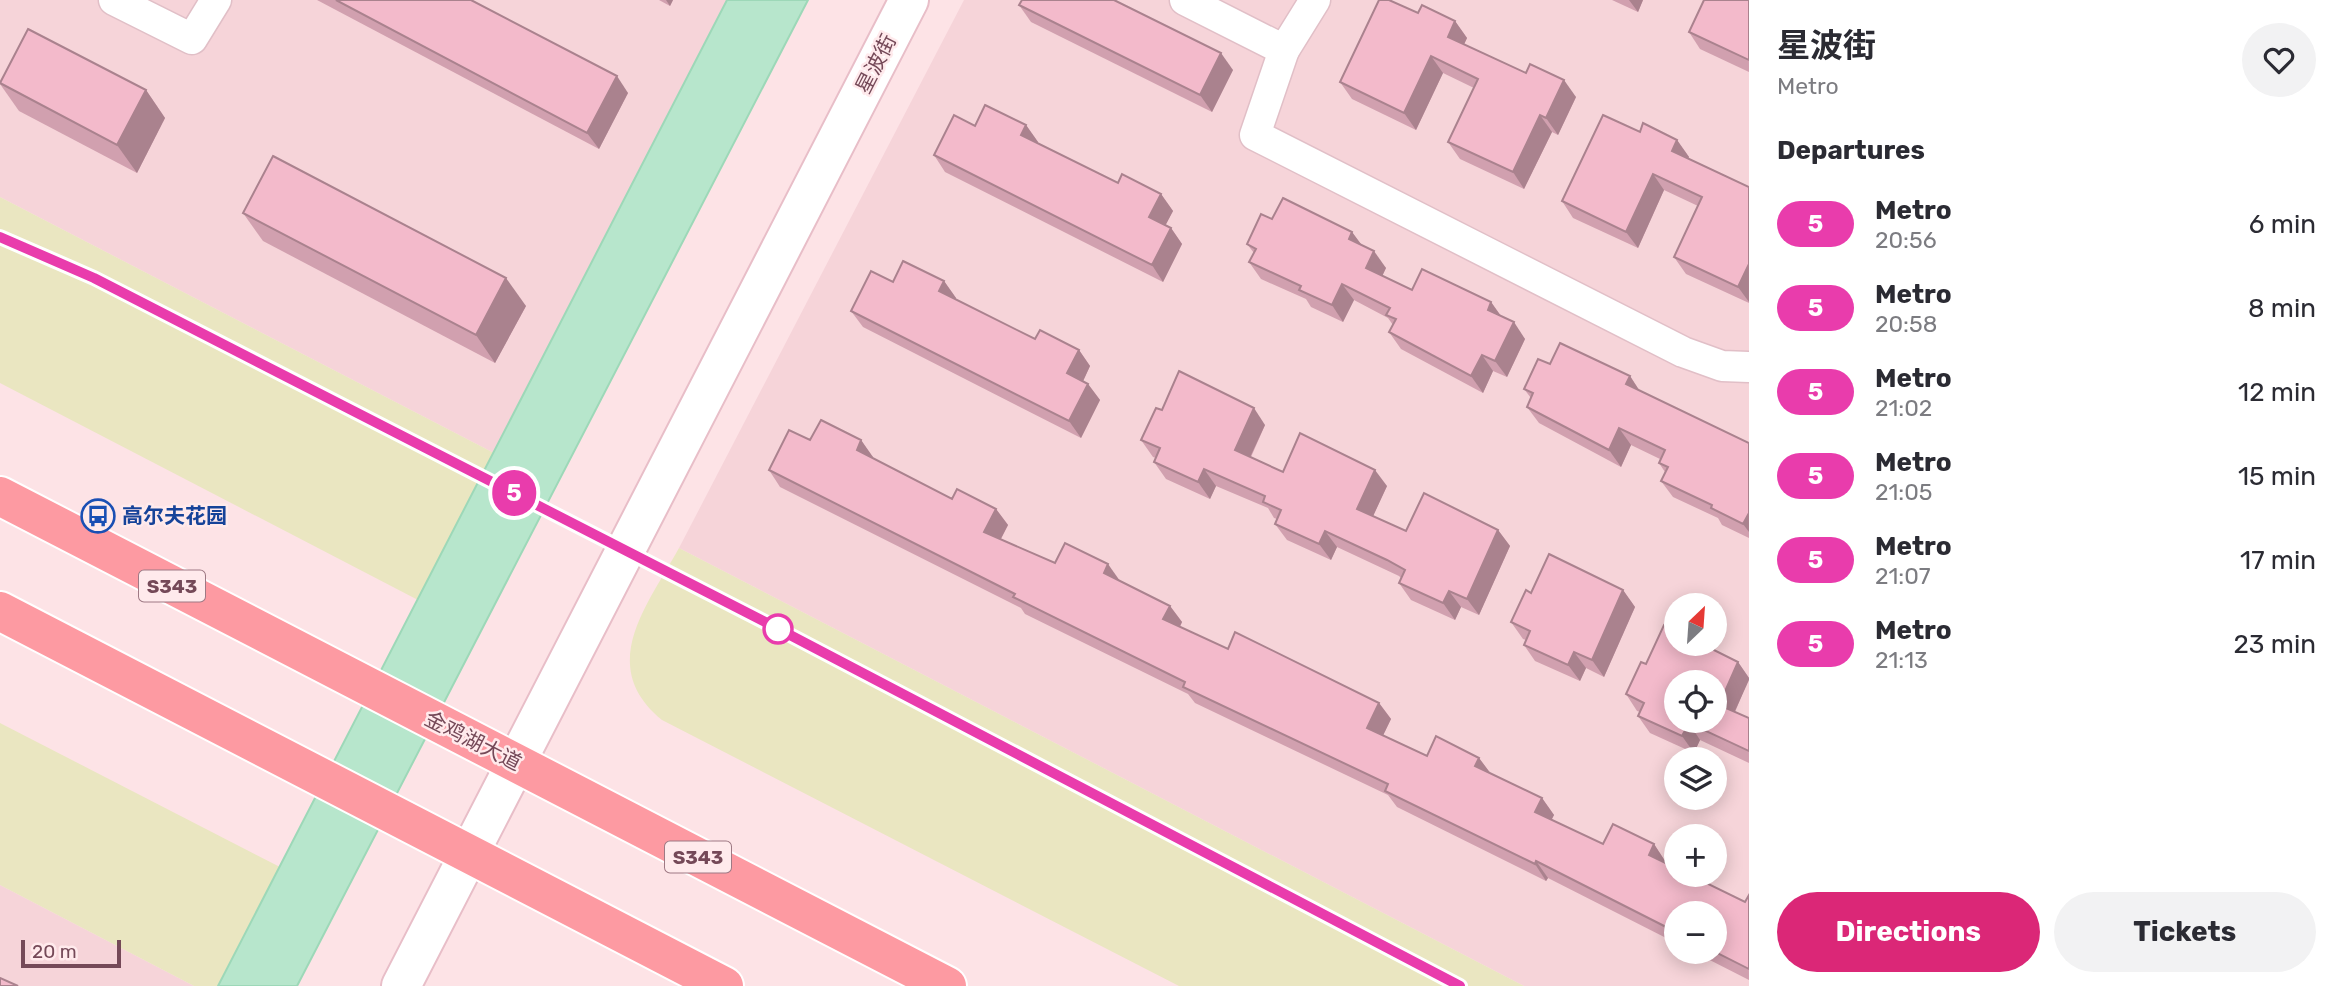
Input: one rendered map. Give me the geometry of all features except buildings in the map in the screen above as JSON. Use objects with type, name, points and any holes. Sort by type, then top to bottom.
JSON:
[{"type":"main road","name":"金鸡湖大道","points":[[0,496],[947,986]]},
{"type":"main road","points":[[0,611],[724,986]]},
{"type":"street","points":[[114,0],[192,38],[216,0]]},
{"type":"street","name":"星波街","points":[[401,986],[909,0]]},
{"type":"street","points":[[1185,0],[1284,50]]},
{"type":"street","points":[[1315,0],[1284,50],[1255,135],[1683,352],[1722,366],[1749,367]]},
{"type":"shaded area","points":[[0,0],[727,0],[494,453],[0,197]]},
{"type":"shaded area","points":[[727,0],[808,0],[297,986],[218,986]]},
{"type":"shaded area","points":[[964,0],[1749,0],[1749,986],[1524,986],[679,548]]},
{"type":"shaded area","points":[[0,197],[494,453],[418,600],[0,383]]},
{"type":"shaded area","points":[[679,548],[1524,986],[1179,986],[662,720],[642,699],[632,678],[630,657],[642,614]]},
{"type":"shaded area","points":[[0,723],[280,867],[218,986],[194,986],[0,885]]},
{"type":"shaded area","points":[[0,885],[194,986],[0,986]]},
{"type":"metro line","name":"5","points":[[0,237],[94,278],[745,611],[1460,986]]},
{"type":"place","name":"高尔夫花园","points":[[98,516]]}]
